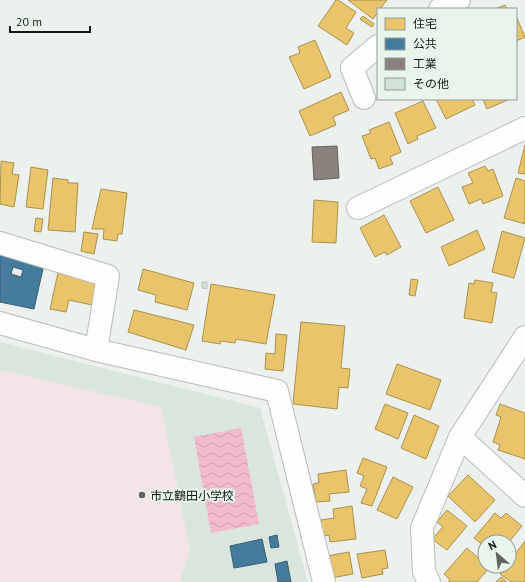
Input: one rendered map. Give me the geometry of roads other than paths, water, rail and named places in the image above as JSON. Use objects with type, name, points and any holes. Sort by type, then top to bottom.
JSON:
[{"type":"street","points":[[364,98],[352,68],[377,47]]},
{"type":"street","points":[[358,208],[525,128]]},
{"type":"street","points":[[0,243],[108,276],[96,350]]},
{"type":"street","points":[[0,323],[96,350],[277,391],[324,582]]},
{"type":"street","points":[[429,582],[424,572],[422,528],[460,437],[525,337]]},
{"type":"street","points":[[460,437],[525,496]]},
{"type":"water","points":[[241,428],[259,524],[211,533],[194,437]]},
{"type":"place","name":"市立鶴田小学校","points":[[142,495]]}]
